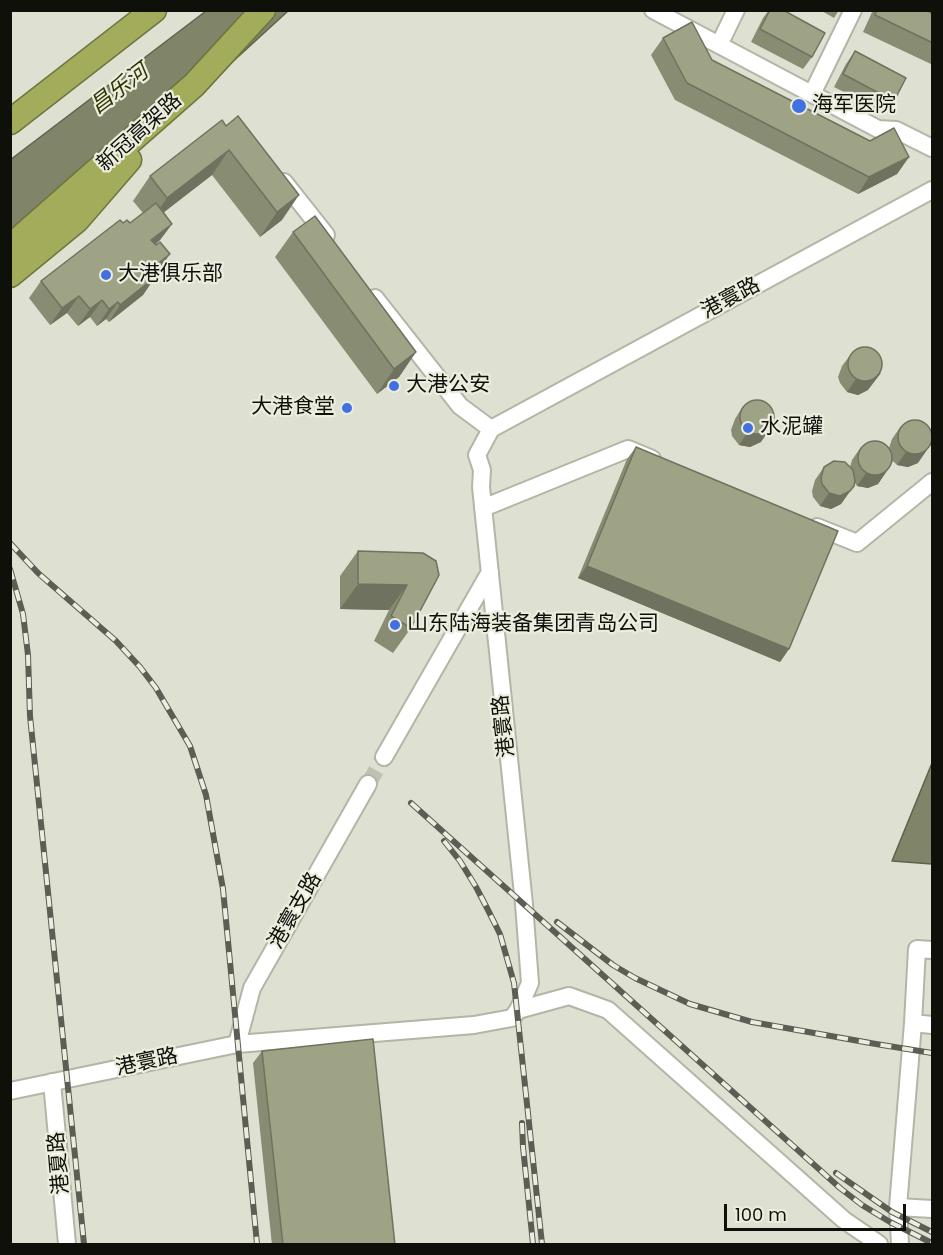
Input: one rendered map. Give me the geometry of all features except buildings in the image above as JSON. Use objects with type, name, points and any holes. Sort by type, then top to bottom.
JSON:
[{"type":"highway","points":[[10,122],[154,10]]},
{"type":"highway","name":"新冠高架路","points":[[10,247],[194,85],[263,10]]},
{"type":"highway","points":[[10,102],[110,45]]},
{"type":"highway","points":[[10,275],[77,220],[194,85]]},
{"type":"street","points":[[653,10],[878,129],[896,130],[933,148]]},
{"type":"street","points":[[719,45],[736,10]]},
{"type":"street","points":[[812,94],[852,10]]},
{"type":"street","points":[[271,166],[337,249]]},
{"type":"street","name":"港寰路","points":[[10,1091],[237,1044],[474,1025],[512,1018],[530,982],[481,487],[482,470],[477,455],[491,429],[933,190]]},
{"type":"street","points":[[366,286],[460,406],[491,429]]},
{"type":"street","points":[[483,508],[628,449],[672,467]]},
{"type":"street","points":[[802,521],[857,543],[933,482]]},
{"type":"street","points":[[384,757],[490,572]]},
{"type":"street","name":"港寰支路","points":[[237,1044],[252,988],[369,784]]},
{"type":"street","points":[[900,1245],[898,1207],[913,1023],[925,949]]},
{"type":"street","points":[[518,1010],[569,996],[608,1010],[844,1220],[879,1245]]},
{"type":"street","points":[[913,1023],[933,1025]]},
{"type":"street","name":"港夏路","points":[[52,1082],[68,1245]]},
{"type":"street","points":[[898,1207],[933,1209]]},
{"type":"water","name":"昌乐河","points":[[206,11],[288,11],[168,121],[11,241],[10,160]]},
{"type":"water","points":[[932,763],[932,864],[892,861]]},
{"type":"tunnel","points":[[368,784],[384,757]]},
{"type":"railway","points":[[10,543],[38,573],[116,641],[140,667],[156,688],[190,746],[206,795],[223,889],[257,1244]]},
{"type":"railway","points":[[10,569],[23,614],[28,655],[30,716],[84,1244]]},
{"type":"railway","points":[[411,803],[840,1188],[890,1222],[932,1243]]},
{"type":"railway","points":[[444,841],[476,887],[500,934],[514,983],[542,1244]]},
{"type":"railway","points":[[557,922],[613,965],[690,1004],[752,1022],[932,1053]]},
{"type":"railway","points":[[522,1123],[533,1244]]},
{"type":"railway","points":[[836,1173],[892,1212],[932,1232]]},
{"type":"place","name":"海军医院","points":[[799,106]]},
{"type":"place","name":"大港俱乐部","points":[[106,275]]},
{"type":"place","name":"大港公安","points":[[394,386]]},
{"type":"place","name":"大港食堂","points":[[347,408]]},
{"type":"place","name":"水泥罐","points":[[748,428]]},
{"type":"place","name":"山东陆海装备集团青岛公司","points":[[395,625]]}]
